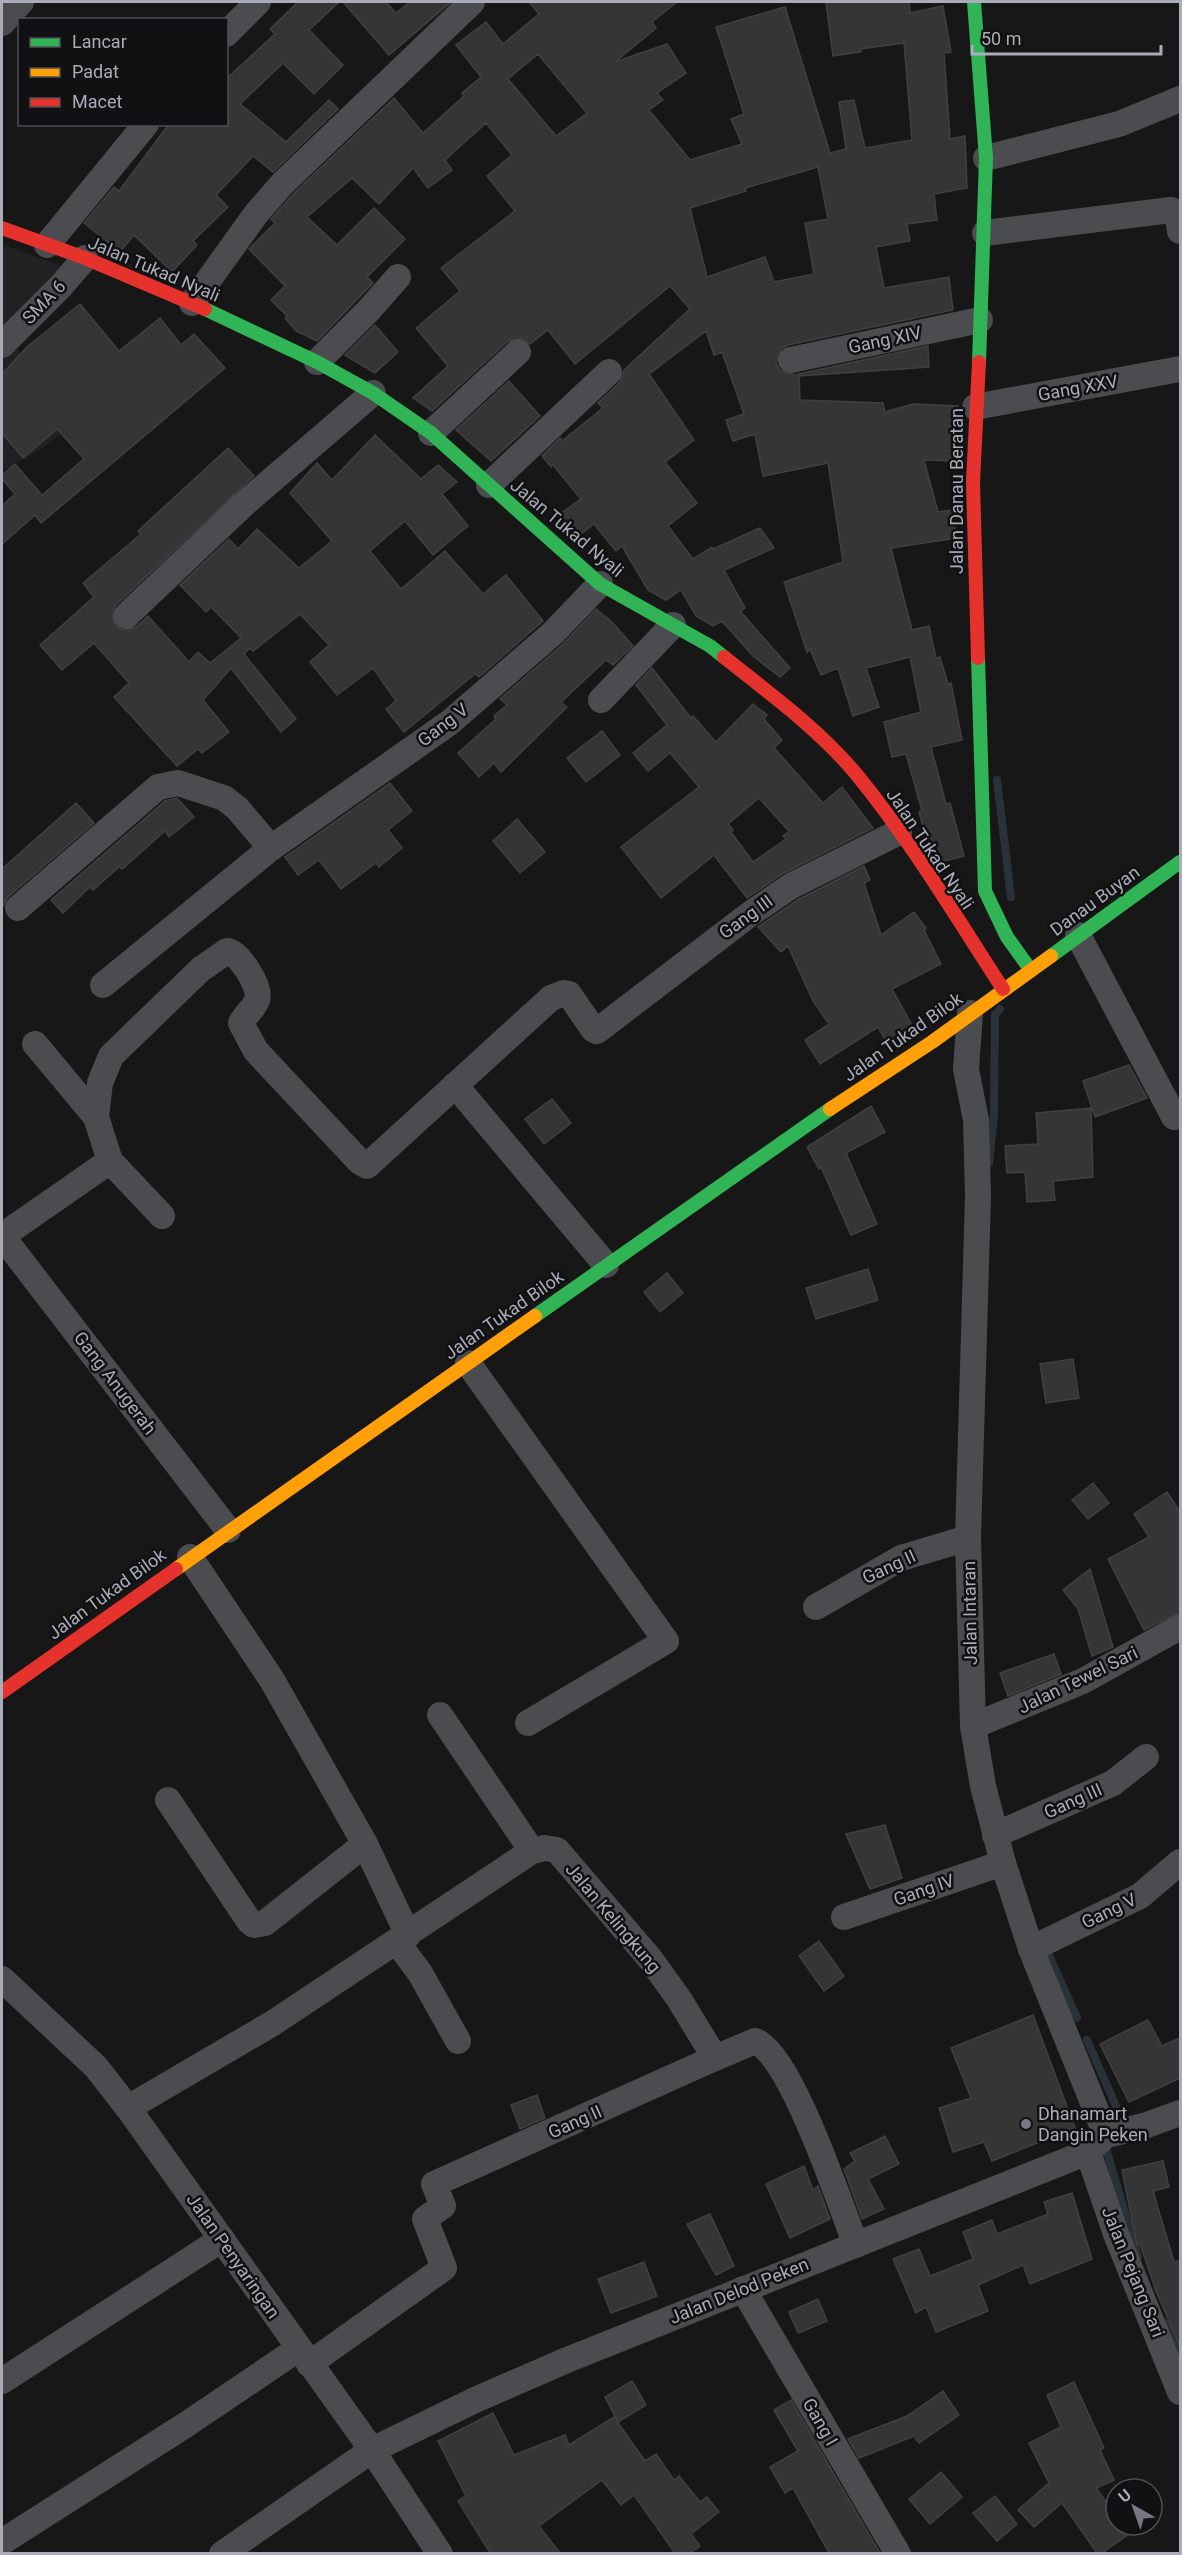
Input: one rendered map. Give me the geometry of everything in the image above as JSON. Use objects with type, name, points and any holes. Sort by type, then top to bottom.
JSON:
[{"type":"street","points":[[2,23],[21,2]]},
{"type":"street","points":[[228,32],[258,2]]},
{"type":"street","points":[[192,303],[256,214],[283,183],[472,2]]},
{"type":"street","name":"Jalan Danau Beratan","points":[[974,2],[986,158],[985,233],[975,407],[974,542],[985,891],[994,947],[1030,969]]},
{"type":"street","points":[[986,158],[1119,124],[1180,99]]},
{"type":"street","points":[[47,245],[144,126]]},
{"type":"street","points":[[985,233],[1171,210],[1177,213],[1180,231]]},
{"type":"street","name":"Jalan Tukad Nyali","points":[[2,228],[85,258],[192,303],[317,362],[373,393],[431,433],[600,584],[710,646],[799,716],[856,774],[899,832],[994,947],[1003,988]]},
{"type":"street","name":"SMA 6","points":[[2,345],[61,286],[85,258]]},
{"type":"street","points":[[317,362],[398,277]]},
{"type":"street","name":"Gang XIV","points":[[791,360],[980,320]]},
{"type":"street","points":[[431,433],[518,352]]},
{"type":"street","name":"Gang XXV","points":[[975,407],[1180,369]]},
{"type":"street","points":[[489,485],[609,372]]},
{"type":"street","points":[[126,616],[244,504],[373,393]]},
{"type":"street","name":"Gang V","points":[[103,985],[271,848],[449,723],[553,633],[600,584]]},
{"type":"street","points":[[601,700],[673,625]]},
{"type":"street","points":[[18,908],[158,787],[168,784],[177,783],[224,798],[237,808],[271,848]]},
{"type":"street","name":"Gang III","points":[[455,1085],[543,1004],[560,994],[571,995],[595,1032],[693,956],[791,886],[899,832]]},
{"type":"street","name":"Danau Buyan","points":[[1030,969],[1180,862]]},
{"type":"street","points":[[1078,935],[1174,1117]]},
{"type":"street","points":[[96,1117],[100,1083],[111,1056],[201,969],[227,951],[238,958],[258,990],[257,1001],[241,1023],[256,1051],[364,1165],[372,1164],[455,1085],[606,1265]]},
{"type":"street","name":"Jalan Tukad Bilok","points":[[2,1692],[228,1530],[766,1152],[932,1042],[1030,969]]},
{"type":"street","name":"Jalan Intaran","points":[[970,1013],[966,1070],[976,1120],[978,1196],[968,1538],[973,1726],[982,1786],[1003,1863],[1097,2143]]},
{"type":"street","points":[[932,1042],[966,1070]]},
{"type":"street","points":[[35,1044],[46,1054],[96,1117],[110,1161],[162,1216]]},
{"type":"street","points":[[2,1236],[110,1161]]},
{"type":"street","name":"Gang Anugerah","points":[[2,1236],[228,1530]]},
{"type":"street","points":[[468,1363],[666,1641],[528,1723]]},
{"type":"street","name":"Gang II","points":[[816,1607],[901,1558],[968,1538]]},
{"type":"street","points":[[190,1557],[267,1673],[365,1844],[403,1938],[458,2041]]},
{"type":"street","name":"Jalan Tewel Sari","points":[[973,1726],[1083,1681],[1180,1627]]},
{"type":"street","points":[[128,2108],[273,2023],[532,1851],[440,1715]]},
{"type":"street","name":"Gang III","points":[[995,1835],[1113,1783],[1146,1757]]},
{"type":"street","points":[[168,1800],[249,1921],[254,1925],[265,1923],[365,1844]]},
{"type":"street","name":"Jalan Kelingkung","points":[[532,1851],[545,1848],[557,1850],[651,1960],[679,1999],[715,2058]]},
{"type":"street","name":"Gang V","points":[[1031,1949],[1140,1896],[1180,1862]]},
{"type":"street","name":"Gang IV","points":[[844,1917],[1003,1863]]},
{"type":"street","name":"Jalan Penyaringan","points":[[2,1979],[88,2058],[128,2108],[372,2450],[440,2553]]},
{"type":"street","points":[[715,2058],[755,2041],[769,2049],[790,2080],[856,2245]]},
{"type":"street","name":"Gang II","points":[[303,2356],[444,2268],[425,2219],[443,2206],[434,2184],[715,2058]]},
{"type":"street","name":"Jalan Delod Peken","points":[[222,2553],[372,2450],[547,2369],[856,2245],[1097,2143],[1180,2113]]},
{"type":"street","name":"Jalan Pejang Sari","points":[[1097,2143],[1116,2234],[1180,2391]]},
{"type":"street","points":[[2,2382],[222,2239]]},
{"type":"street","name":"Gang I","points":[[743,2289],[897,2553]]},
{"type":"street","points":[[2,2542],[234,2394],[303,2356]]},
{"type":"shaded area","points":[[2,244],[67,268],[3,330],[76,423],[40,450],[2,471]]},
{"type":"building","points":[[298,2],[339,2],[309,30],[343,65],[314,94],[283,63],[240,104],[286,142],[329,100],[338,109],[273,172],[253,156],[216,195],[228,207],[193,241],[197,245],[172,272],[134,235],[120,252],[84,223],[114,187],[119,191],[168,126],[228,126],[228,77],[275,34],[270,29]]},
{"type":"building","points":[[343,2],[386,2],[396,13],[410,2],[451,2],[389,55]]},
{"type":"building","points":[[529,2],[677,2],[652,22],[656,28],[615,62],[667,44],[686,73],[657,93],[663,100],[649,110],[690,160],[742,144],[731,119],[744,114],[716,27],[785,7],[830,153],[846,149],[839,102],[854,100],[865,148],[912,140],[904,43],[860,49],[861,52],[833,56],[826,2],[909,2],[910,13],[943,6],[951,52],[944,53],[950,139],[965,136],[967,188],[934,194],[937,220],[907,224],[910,241],[876,247],[884,288],[949,277],[953,310],[788,345],[781,349],[776,363],[780,370],[794,375],[928,346],[929,367],[799,376],[800,400],[883,403],[885,412],[913,404],[958,406],[955,461],[924,460],[938,512],[953,510],[956,538],[891,548],[912,630],[929,626],[936,658],[940,657],[948,684],[951,683],[962,740],[931,747],[946,804],[950,803],[964,856],[941,862],[926,839],[919,812],[922,811],[906,754],[892,757],[884,722],[921,712],[910,657],[866,668],[879,707],[853,716],[838,668],[821,675],[810,649],[807,652],[784,582],[843,562],[828,463],[763,476],[755,434],[733,441],[726,420],[744,414],[722,352],[714,355],[706,331],[649,374],[694,440],[665,462],[697,503],[668,526],[693,559],[712,547],[713,549],[760,528],[774,548],[724,570],[745,608],[740,611],[790,668],[780,677],[753,656],[722,621],[713,626],[696,616],[681,590],[666,600],[648,590],[622,546],[616,551],[594,524],[577,537],[560,514],[581,499],[553,465],[551,467],[542,456],[560,438],[562,441],[603,408],[598,403],[620,382],[624,370],[690,309],[670,286],[575,364],[548,330],[530,344],[522,338],[508,341],[432,411],[413,398],[448,366],[416,328],[460,291],[441,268],[515,211],[487,176],[512,155],[486,123],[445,160],[452,170],[428,188],[413,168],[379,204],[352,178],[307,217],[337,245],[374,208],[405,239],[367,277],[373,283],[317,341],[296,331],[285,318],[287,316],[271,300],[285,286],[249,249],[275,223],[271,219],[294,193],[394,98],[423,133],[464,96],[462,93],[481,77],[456,45],[486,22],[503,44],[539,14]],"holes":[[[538,54],[587,113],[556,136],[508,79]],[[818,167],[828,219],[805,223],[814,274],[774,282],[765,257],[707,277],[690,208],[746,191],[745,188]]]},
{"type":"building","points":[[80,304],[119,351],[160,318],[181,345],[194,334],[225,368],[41,523],[35,515],[2,544],[2,506],[15,494],[2,479],[2,475],[15,464],[42,495],[84,459],[57,429],[23,458],[2,433],[2,374],[27,347]]},
{"type":"building","points":[[375,325],[398,352],[375,373],[345,355]]},
{"type":"building","points":[[509,381],[540,416],[491,461],[456,430]]},
{"type":"building","points":[[375,435],[421,479],[438,465],[457,482],[442,494],[468,526],[433,555],[405,521],[370,551],[401,589],[445,551],[483,594],[506,575],[543,621],[479,677],[475,674],[404,732],[386,709],[396,701],[373,668],[337,695],[310,662],[329,645],[300,614],[253,651],[250,648],[244,654],[296,719],[281,732],[231,668],[203,700],[229,732],[202,753],[198,749],[177,766],[114,697],[129,683],[94,643],[62,670],[40,645],[94,597],[83,583],[141,534],[138,531],[228,448],[254,476],[116,605],[112,612],[115,626],[122,630],[136,627],[148,616],[189,662],[198,652],[210,663],[241,638],[211,607],[206,612],[180,585],[229,539],[238,549],[257,529],[299,568],[332,541],[290,493],[317,463],[332,480]]},
{"type":"building","points":[[596,609],[612,622],[633,646],[613,665],[606,660],[561,702],[567,707],[501,772],[494,763],[479,777],[458,753],[496,719],[494,716],[507,705],[500,699],[563,644]]},
{"type":"building","points":[[652,668],[691,718],[693,716],[716,742],[753,704],[767,715],[764,719],[782,740],[774,748],[823,803],[842,787],[873,828],[784,873],[747,898],[714,855],[661,898],[621,847],[699,787],[670,753],[648,771],[633,753],[667,725],[636,685]],"holes":[[[759,798],[789,831],[783,836],[786,839],[753,862],[731,832],[733,830],[728,824]]]},
{"type":"building","points":[[602,731],[620,755],[586,782],[567,758]]},
{"type":"building","points":[[390,783],[412,811],[388,830],[402,848],[379,867],[376,863],[341,889],[319,860],[298,875],[285,857]]},
{"type":"building","points":[[177,798],[194,817],[169,837],[165,831],[122,869],[119,867],[93,890],[90,887],[63,913],[51,900],[165,801]]},
{"type":"building","points":[[76,803],[94,823],[8,897],[2,908],[2,869]]},
{"type":"building","points":[[517,819],[545,852],[520,873],[493,841]]},
{"type":"building","points":[[864,866],[870,880],[864,883],[881,935],[914,912],[926,928],[924,930],[941,964],[892,989],[915,1031],[888,1045],[878,1027],[820,1064],[805,1040],[829,1024],[813,1001],[788,946],[781,952],[758,927],[799,899]]},
{"type":"building","points":[[1129,1065],[1147,1098],[1095,1117],[1083,1081]]},
{"type":"building","points":[[552,1099],[571,1123],[544,1144],[525,1119]]},
{"type":"building","points":[[871,1106],[885,1132],[846,1153],[877,1224],[851,1235],[821,1167],[819,1169],[807,1147]]},
{"type":"building","points":[[1091,1108],[1093,1177],[1053,1181],[1055,1200],[1027,1202],[1025,1172],[1007,1173],[1005,1146],[1038,1144],[1036,1113]]},
{"type":"building","points":[[868,1269],[878,1300],[816,1319],[806,1288]]},
{"type":"building","points":[[667,1273],[683,1293],[660,1312],[644,1292]]},
{"type":"building","points":[[1073,1359],[1079,1398],[1046,1403],[1040,1364]]},
{"type":"building","points":[[1093,1483],[1109,1503],[1088,1519],[1072,1500]]},
{"type":"building","points":[[1167,1492],[1180,1512],[1180,1612],[1144,1630],[1108,1559],[1149,1537],[1134,1514]]},
{"type":"building","points":[[1090,1569],[1113,1647],[1092,1656],[1078,1609],[1063,1590]]},
{"type":"building","points":[[1054,1654],[1061,1674],[1008,1696],[1000,1673]]},
{"type":"building","points":[[885,1825],[902,1878],[870,1889],[846,1834]]},
{"type":"building","points":[[819,1941],[844,1976],[824,1991],[799,1956]]},
{"type":"building","points":[[1033,2015],[1075,2128],[992,2161],[984,2142],[953,2152],[939,2108],[971,2098],[951,2048]]},
{"type":"building","points":[[1148,2020],[1162,2046],[1180,2038],[1180,2078],[1129,2102],[1100,2044]]},
{"type":"building","points":[[537,2095],[545,2118],[520,2129],[511,2105]]},
{"type":"building","points":[[885,2136],[899,2164],[868,2179],[884,2209],[862,2219],[844,2169],[855,2161],[850,2153]]},
{"type":"building","points":[[1163,2161],[1169,2187],[1153,2191],[1174,2262],[1180,2260],[1180,2346],[1156,2291],[1140,2244],[1137,2245],[1122,2170]]},
{"type":"building","points":[[804,2166],[813,2190],[818,2186],[830,2219],[790,2238],[766,2184]]},
{"type":"building","points":[[1072,2193],[1092,2259],[1030,2284],[1023,2265],[978,2285],[988,2311],[936,2332],[926,2307],[916,2313],[893,2259],[919,2249],[930,2276],[973,2259],[963,2232],[992,2220],[997,2234],[1048,2214],[1044,2202]]},
{"type":"building","points":[[710,2214],[734,2266],[716,2275],[687,2224]]},
{"type":"building","points":[[644,2262],[657,2296],[611,2313],[598,2279]]},
{"type":"building","points":[[818,2299],[827,2321],[798,2333],[789,2312]]},
{"type":"building","points":[[632,2381],[646,2405],[618,2422],[605,2397]]},
{"type":"building","points":[[1074,2382],[1104,2448],[1100,2450],[1113,2477],[1104,2477],[1104,2484],[1096,2488],[1104,2499],[1104,2537],[1125,2537],[1102,2553],[1097,2553],[1062,2503],[1034,2527],[1018,2510],[1049,2483],[1029,2443],[1061,2427],[1047,2395]]},
{"type":"building","points":[[943,2391],[959,2415],[919,2443],[914,2436],[859,2458],[848,2439],[907,2416]]},
{"type":"building","points":[[791,2400],[880,2553],[829,2553],[793,2488],[785,2493],[770,2467],[798,2451],[774,2410]]},
{"type":"building","points":[[493,2413],[514,2455],[565,2435],[569,2445],[614,2417],[645,2461],[656,2454],[674,2480],[679,2476],[700,2502],[707,2497],[719,2512],[691,2534],[700,2546],[690,2553],[675,2553],[634,2495],[621,2505],[602,2480],[539,2526],[560,2553],[490,2553],[458,2501],[466,2496],[438,2441]]},
{"type":"building","points":[[941,2472],[962,2497],[930,2524],[909,2499]]},
{"type":"building","points":[[995,2496],[1017,2524],[997,2541],[973,2513]]},
{"type":"waterway","points":[[997,780],[1011,897]]},
{"type":"waterway","points":[[989,1163],[994,1115],[995,1015],[1000,1009]]},
{"type":"waterway","points":[[1046,1949],[1077,2018]]},
{"type":"waterway","points":[[1087,2040],[1116,2106]]},
{"type":"waterway","points":[[1105,2145],[1138,2257]]},
{"type":"waterway","points":[[1166,2323],[1180,2358]]},
{"type":"traffic: fast","points":[[974,2],[986,158],[979,362]]},
{"type":"traffic: fast","points":[[205,309],[317,362],[373,393],[431,433],[600,584],[710,646],[724,657]]},
{"type":"traffic: fast","points":[[978,658],[985,891],[1007,937],[1030,969]]},
{"type":"traffic: fast","points":[[1051,956],[1180,862]]},
{"type":"traffic: fast","points":[[535,1316],[830,1109]]},
{"type":"traffic: slow","points":[[830,1109],[932,1042],[1051,956]]},
{"type":"traffic: slow","points":[[176,1569],[535,1316]]},
{"type":"traffic: jam","points":[[2,228],[85,258],[205,309]]},
{"type":"traffic: jam","points":[[978,658],[973,482],[979,362]]},
{"type":"traffic: jam","points":[[724,657],[827,742],[857,775],[915,853],[1003,989]]},
{"type":"traffic: jam","points":[[2,1692],[176,1569]]},
{"type":"place","name":"Dhanamart Dangin Peken","points":[[1026,2124]]}]
